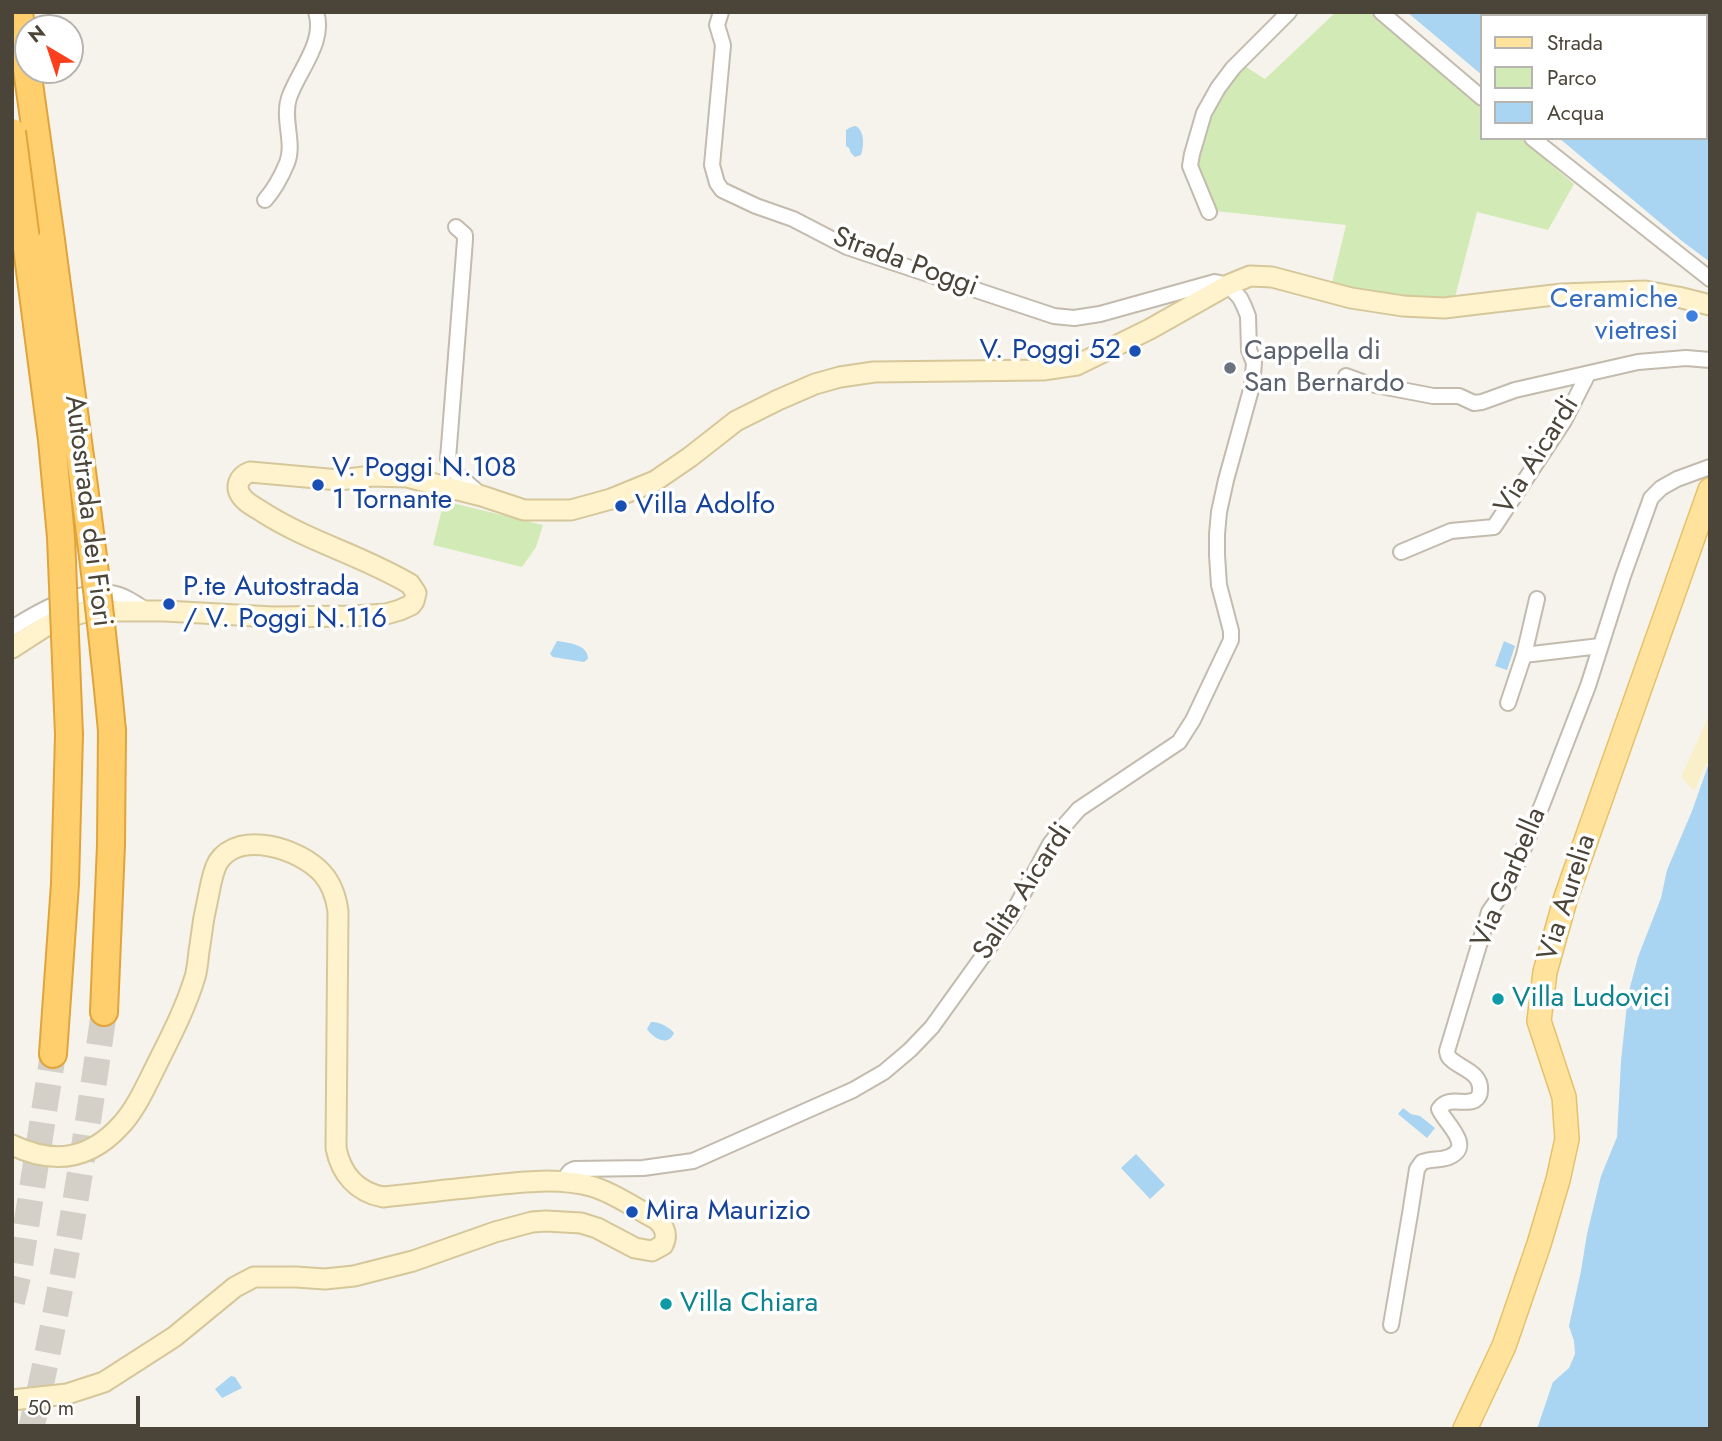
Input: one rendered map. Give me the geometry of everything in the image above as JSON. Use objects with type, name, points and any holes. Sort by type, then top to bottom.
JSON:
[{"type":"highway","name":"Autostrada dei Fiori","points":[[19,12],[103,632],[111,731],[111,859],[104,1012]]},
{"type":"highway","name":"Autostrada dei Fiori","points":[[12,132],[52,440],[61,537],[69,735],[65,884],[52,1054]]},
{"type":"main road","points":[[12,648],[46,626],[89,611],[353,617],[386,614],[407,607],[414,601],[416,593],[410,584],[277,521],[243,499],[238,485],[243,474],[250,472],[339,480],[372,476],[407,477],[524,510],[571,510],[611,499],[655,481],[736,421],[815,384],[874,372],[1043,370],[1077,365],[1150,329],[1242,278],[1259,275],[1351,298],[1403,306],[1444,308],[1562,294],[1645,291],[1710,305]]},
{"type":"main road","name":"Via Aurelia","points":[[1465,1429],[1504,1346],[1539,1244],[1567,1139],[1564,1097],[1539,1021],[1545,972],[1566,897],[1710,490]]},
{"type":"main road","points":[[12,1145],[29,1153],[68,1157],[88,1151],[122,1124],[137,1103],[189,995],[196,974],[208,896],[219,862],[237,847],[276,847],[311,864],[322,874],[337,899],[336,1149],[344,1173],[353,1183],[372,1195],[383,1197],[510,1183],[564,1182],[594,1187],[656,1219],[662,1225],[666,1236],[663,1245],[652,1251],[635,1248],[597,1228],[581,1223],[532,1222],[495,1231],[413,1261],[354,1276],[325,1279],[254,1277],[235,1287],[174,1337],[104,1382],[67,1394],[12,1400]]},
{"type":"street","points":[[265,200],[288,162],[289,98],[315,42],[318,29],[316,12]]},
{"type":"street","name":"Strada Poggi","points":[[721,12],[717,25],[723,45],[712,165],[722,190],[756,206],[779,213],[862,253],[1054,316],[1087,317],[1215,282],[1228,285]]},
{"type":"street","points":[[1209,212],[1190,166],[1204,113],[1233,68],[1289,12]]},
{"type":"street","points":[[1381,12],[1480,95]]},
{"type":"street","points":[[1535,140],[1710,279]]},
{"type":"street","points":[[456,227],[465,235],[466,240],[448,459],[456,473],[482,496]]},
{"type":"street","name":"Salita Aicardi","points":[[564,1182],[570,1170],[575,1169],[643,1168],[693,1161],[853,1090],[884,1072],[932,1027],[984,957],[1012,916],[1050,844],[1079,809],[1179,742],[1193,720],[1231,640],[1219,585],[1217,534],[1226,480],[1252,386],[1254,363],[1249,350],[1248,316],[1240,298],[1228,285]]},
{"type":"street","name":"Via Aicardi","points":[[1346,376],[1364,383],[1433,396],[1460,396],[1474,403],[1515,390],[1638,362],[1686,358],[1710,360]]},
{"type":"street","name":"Via Aicardi","points":[[1401,552],[1451,531],[1493,527],[1564,421],[1588,374]]},
{"type":"street","name":"Via Garbella","points":[[1391,1325],[1417,1169],[1422,1162],[1450,1156],[1458,1150],[1460,1144],[1456,1133],[1439,1109],[1443,1104],[1471,1101],[1479,1096],[1480,1084],[1471,1072],[1454,1062],[1447,1051],[1489,912],[1508,885],[1542,805],[1588,686],[1651,498],[1661,488],[1710,467]]},
{"type":"street","points":[[12,628],[49,607],[95,594],[110,593],[121,596],[148,611]]},
{"type":"street","points":[[1508,703],[1524,656],[1537,599]]},
{"type":"street","points":[[1524,656],[1600,646]]},
{"type":"green space","points":[[1336,12],[1369,12],[1480,105],[1480,140],[1522,140],[1574,184],[1548,230],[1477,212],[1454,301],[1426,302],[1331,287],[1346,225],[1215,211],[1194,163],[1203,127],[1222,90],[1243,65],[1265,79]]},
{"type":"green space","points":[[444,501],[543,525],[536,547],[522,567],[433,545]]},
{"type":"sand","points":[[1710,713],[1710,756],[1694,791],[1681,777]]},
{"type":"water","points":[[1407,12],[1546,14],[1480,14],[1480,73]]},
{"type":"water","points":[[856,126],[861,132],[863,143],[861,155],[855,157],[846,146],[846,130]]},
{"type":"water","points":[[1708,132],[1710,134],[1710,262],[1561,140],[1708,140]]},
{"type":"water","points":[[557,641],[581,647],[588,659],[584,662],[553,657],[550,654]]},
{"type":"water","points":[[1504,641],[1515,646],[1507,670],[1495,666]]},
{"type":"water","points":[[1710,760],[1710,1429],[1537,1429],[1553,1382],[1569,1368],[1575,1354],[1569,1326],[1601,1176],[1617,1137],[1628,995],[1638,957],[1661,898],[1667,870]]},
{"type":"water","points":[[651,1022],[664,1025],[674,1033],[668,1040],[661,1040],[647,1029]]},
{"type":"water","points":[[1403,1108],[1420,1116],[1435,1128],[1427,1138],[1398,1114]]},
{"type":"water","points":[[1136,1154],[1165,1185],[1150,1199],[1121,1168]]},
{"type":"water","points":[[231,1376],[235,1377],[242,1388],[222,1398],[215,1389]]},
{"type":"tunnel","points":[[31,1429],[63,1273],[104,1012]]},
{"type":"tunnel","points":[[12,1302],[53,1054]]},
{"type":"place","name":"Ceramiche vietresi","points":[[1692,316]]},
{"type":"place","name":"V. Poggi 52","points":[[1135,351]]},
{"type":"place","name":"Cappella di San Bernardo","points":[[1230,368]]},
{"type":"place","name":"V. Poggi N.108 1 Tornante","points":[[318,485]]},
{"type":"place","name":"Villa Adolfo","points":[[621,506]]},
{"type":"place","name":"P.te Autostrada / V. Poggi N.116","points":[[169,604]]},
{"type":"place","name":"Villa Ludovici","points":[[1498,999]]},
{"type":"place","name":"Mira Maurizio","points":[[632,1212]]},
{"type":"place","name":"Villa Chiara","points":[[666,1304]]}]
